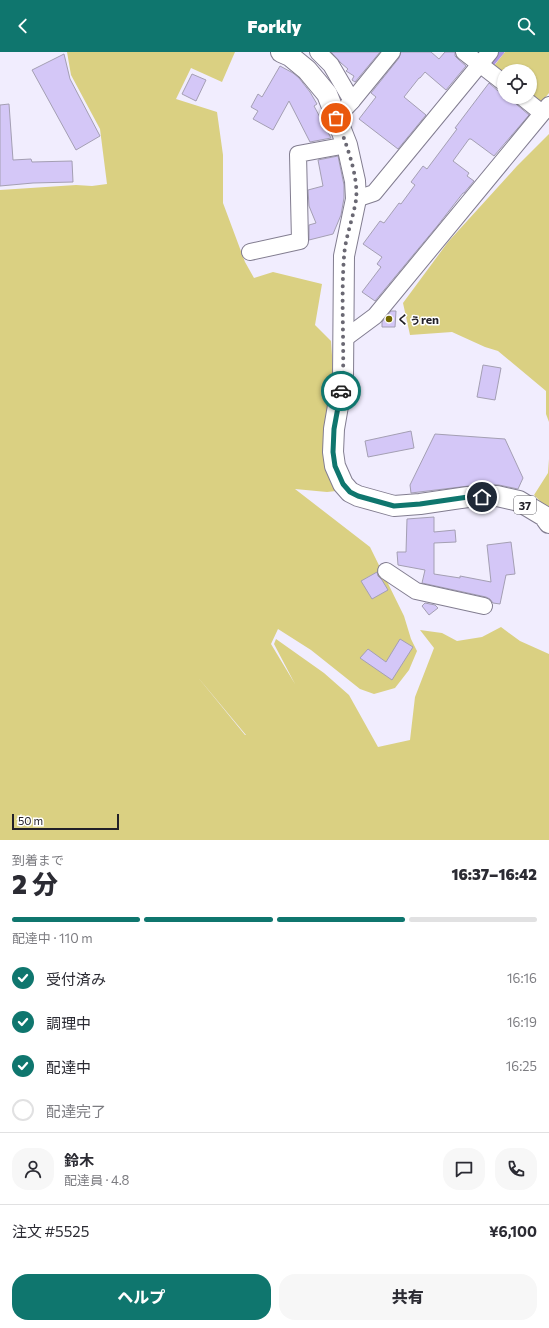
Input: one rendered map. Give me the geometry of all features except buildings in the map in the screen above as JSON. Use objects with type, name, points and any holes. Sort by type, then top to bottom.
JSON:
[{"type":"main road","name":"37","points":[[281,52],[290,56],[307,70],[327,94],[347,145],[355,181],[356,199],[344,256],[343,377],[334,429],[333,452],[335,466],[343,484],[350,492],[358,496],[394,506],[468,497],[497,496],[520,501],[544,516],[549,522]]},
{"type":"street","points":[[301,52],[324,72],[327,85],[327,94]]},
{"type":"street","points":[[318,52],[331,65],[352,101]]},
{"type":"street","points":[[336,118],[352,101],[392,52]]},
{"type":"street","points":[[464,52],[485,58],[497,74]]},
{"type":"street","points":[[356,199],[374,193],[485,58]]},
{"type":"street","points":[[344,339],[375,316],[546,109],[536,104]]},
{"type":"street","points":[[250,252],[300,241],[298,154],[347,145]]},
{"type":"street","points":[[386,571],[416,591],[484,606]]},
{"type":"shaded area","points":[[67,52],[235,52],[222,82],[191,68],[176,99],[217,112],[223,155],[223,203],[245,262],[254,278],[273,272],[322,284],[315,325],[331,341],[334,384],[324,454],[336,491],[327,492],[295,489],[370,547],[404,616],[411,639],[417,651],[409,670],[395,688],[374,694],[360,689],[311,650],[278,629],[271,644],[295,684],[274,644],[276,639],[324,673],[349,695],[378,747],[410,740],[415,697],[434,648],[420,630],[442,633],[457,641],[482,637],[501,627],[520,641],[549,654],[549,840],[0,840],[0,190],[107,184],[100,129],[71,75]],"holes":[[[196,675],[246,735],[245,735]]]},
{"type":"shaded area","points":[[505,52],[549,52],[549,93],[539,105],[537,103],[537,64],[497,64],[497,70],[493,67]]},
{"type":"shaded area","points":[[549,134],[549,422],[546,414],[546,391],[498,351],[485,347],[452,332],[410,335],[403,303],[448,242],[517,166]]},
{"type":"shaded area","points":[[549,459],[549,510],[534,495],[548,473]]},
{"type":"waterway","points":[[492,64],[502,52]]},
{"type":"way so far","points":[[336,118],[347,145],[355,181],[356,199],[344,256],[344,339],[341,391]]},
{"type":"place","name":"くぅren","points":[[389,319]]},
{"type":"route","points":[[341,391],[334,429],[333,452],[335,466],[343,484],[350,492],[358,496],[394,506],[468,497],[482,497]]}]
